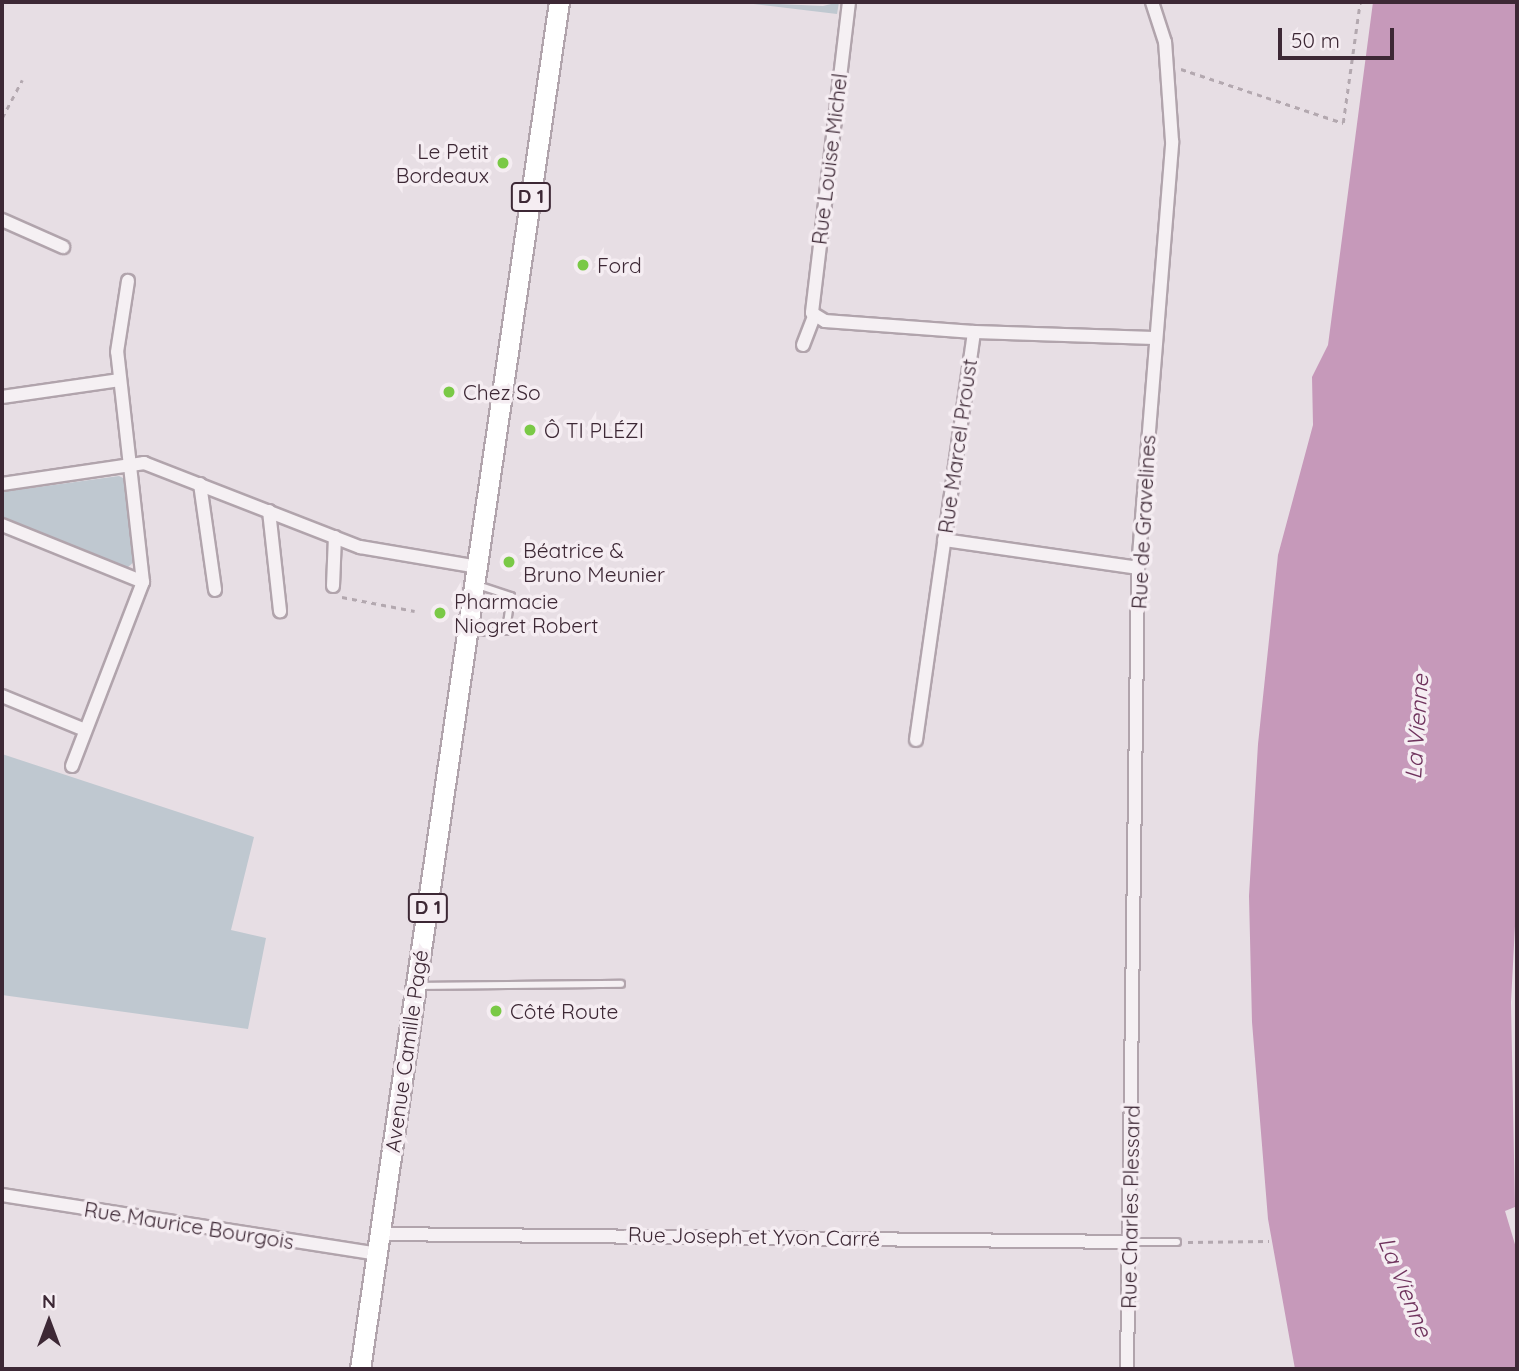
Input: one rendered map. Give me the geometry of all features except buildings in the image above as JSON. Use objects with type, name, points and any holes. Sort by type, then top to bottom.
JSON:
[{"type":"main road","name":"D 1","points":[[477,576],[559,2]]},
{"type":"main road","name":"Avenue Camille Pagé","points":[[360,1369],[477,576]]},
{"type":"street","name":"Rue Louise Michel","points":[[803,345],[814,316],[849,2]]},
{"type":"street","name":"Rue de Gravelines","points":[[1134,1046],[1138,568],[1172,141],[1168,65],[1152,2]]},
{"type":"street","points":[[2,220],[63,247]]},
{"type":"street","points":[[72,766],[143,582],[132,464],[120,380],[118,317],[128,281]]},
{"type":"street","points":[[814,316],[974,332]]},
{"type":"street","name":"Rue Marcel Proust","points":[[916,740],[974,332],[1155,338]]},
{"type":"street","points":[[2,397],[120,380]]},
{"type":"street","points":[[2,484],[132,464],[155,466],[335,537],[477,576]]},
{"type":"street","points":[[200,484],[215,590]]},
{"type":"street","points":[[269,511],[280,611]]},
{"type":"street","points":[[2,525],[143,582]]},
{"type":"street","points":[[333,586],[335,537]]},
{"type":"street","points":[[944,540],[1138,568]]},
{"type":"street","points":[[2,696],[85,730]]},
{"type":"street","name":"Rue Charles Plessard","points":[[1127,1369],[1134,1046]]},
{"type":"street","name":"Rue Maurice Bourgois","points":[[2,1195],[377,1254]]},
{"type":"street","name":"Rue Joseph et Yvon Carré","points":[[380,1234],[1129,1242]]},
{"type":"lane","points":[[468,632],[506,631],[510,596],[477,576]]},
{"type":"lane","points":[[416,986],[621,984]]},
{"type":"lane","points":[[1129,1242],[1177,1242]]},
{"type":"path","points":[[1168,65],[1343,123],[1360,2]]},
{"type":"path","points":[[2,118],[22,80]]},
{"type":"path","points":[[333,586],[355,602],[415,611]]},
{"type":"path","points":[[1177,1242],[1269,1241]]},
{"type":"shaded area","points":[[737,2],[823,6],[839,2],[837,14]]},
{"type":"shaded area","points":[[119,476],[125,479],[136,560],[127,568],[2,518],[2,492]]},
{"type":"shaded area","points":[[2,754],[254,837],[231,930],[266,938],[248,1029],[2,995]]},
{"type":"water","name":"La Vienne","points":[[1373,2],[1517,2],[1517,888],[1511,1002],[1515,1207],[1505,1211],[1517,1251],[1517,1369],[1295,1369],[1268,1219],[1252,1022],[1249,896],[1258,744],[1278,555],[1313,425],[1312,377],[1328,345]]},
{"type":"place","name":"Le Petit Bordeaux","points":[[503,163]]},
{"type":"place","name":"Ford","points":[[583,265]]},
{"type":"place","name":"Chez So","points":[[449,392]]},
{"type":"place","name":"Ô TI PLÉZI","points":[[530,430]]},
{"type":"place","name":"Béatrice & Bruno Meunier","points":[[509,562]]},
{"type":"place","name":"Pharmacie Niogret Robert","points":[[440,613]]},
{"type":"place","name":"Côté Route","points":[[496,1011]]}]
